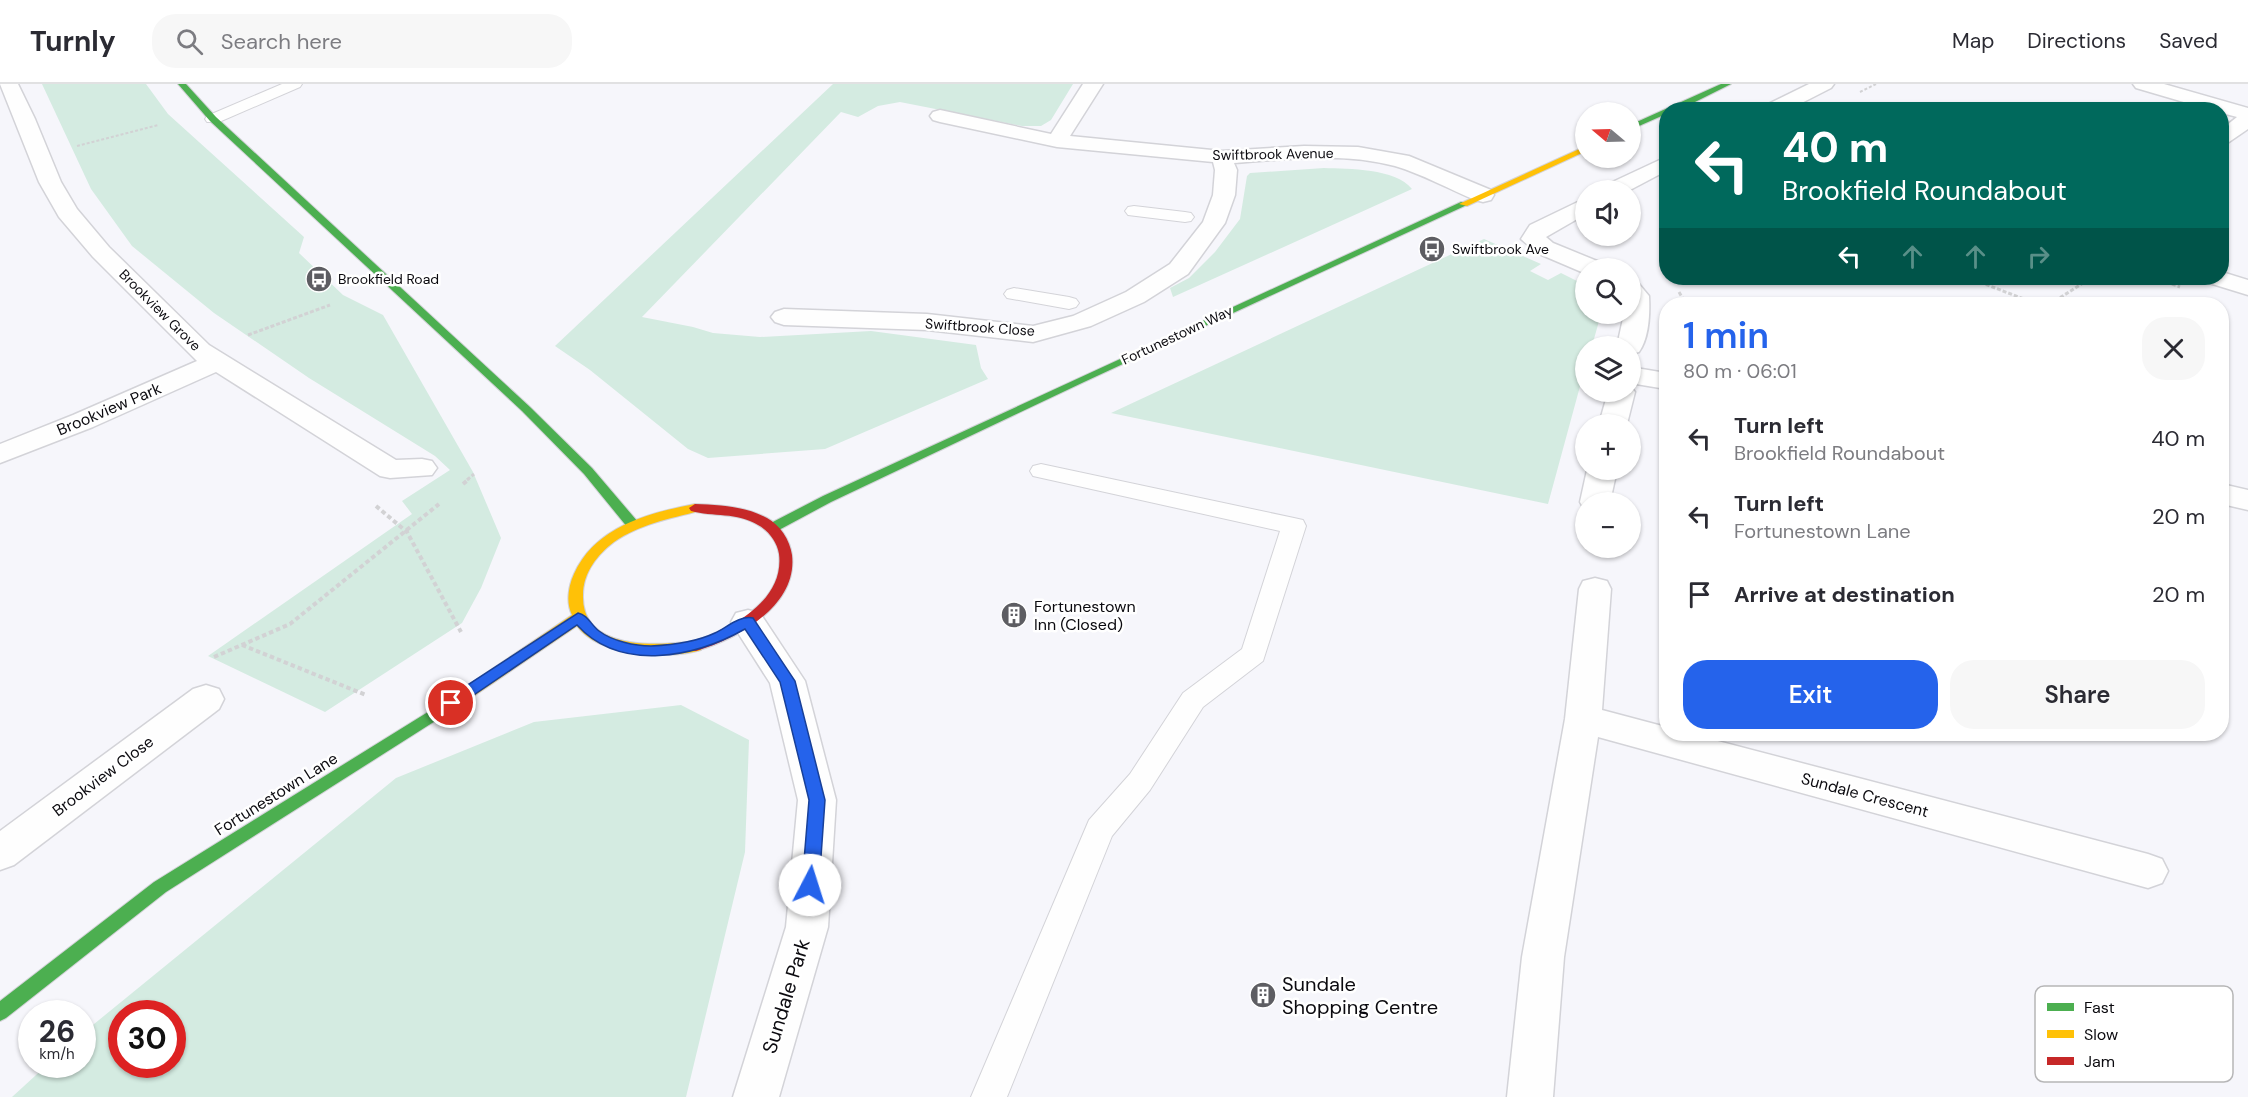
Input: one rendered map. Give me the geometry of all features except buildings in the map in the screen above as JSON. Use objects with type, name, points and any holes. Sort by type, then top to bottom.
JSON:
[{"type":"street","name":"Brookview Grove","points":[[8,84],[25,119],[50,182],[67,212],[101,252],[200,351],[390,469],[422,468]]},
{"type":"street","points":[[182,84],[213,119],[525,409],[588,471],[633,525]]},
{"type":"street","points":[[1057,141],[1093,84]]},
{"type":"street","points":[[1688,102],[1727,84]]},
{"type":"street","points":[[1787,102],[1824,84]]},
{"type":"street","points":[[2143,84],[2200,102]]},
{"type":"street","points":[[2229,111],[2248,117]]},
{"type":"street","points":[[1641,123],[1659,114]]},
{"type":"street","name":"Swiftbrook Avenue","points":[[940,117],[1057,141],[1222,157],[1304,152],[1358,153],[1401,161],[1483,195]]},
{"type":"street","points":[[2229,132],[2248,117]]},
{"type":"street","name":"Fortunestown Way","points":[[772,528],[827,499],[1080,380],[1575,153]]},
{"type":"street","name":"Swiftbrook Close","points":[[784,317],[927,322],[1033,334],[1082,321],[1135,297],[1179,269],[1214,223],[1224,195],[1226,170],[1222,157]]},
{"type":"street","points":[[1633,180],[1659,167]]},
{"type":"street","points":[[1575,211],[1538,230],[1533,239],[1545,248],[1575,260]]},
{"type":"street","points":[[2229,282],[2248,288]]},
{"type":"street","name":"Brookview Park","points":[[0,454],[83,421],[217,362]]},
{"type":"street","points":[[1641,377],[1659,380]]},
{"type":"street","points":[[2229,496],[2248,500]]},
{"type":"street","points":[[695,508],[752,516],[772,528],[784,544],[788,563],[783,583],[769,603],[748,622],[718,638],[684,648],[650,651],[618,646],[594,635],[578,618],[574,593],[582,568],[604,544],[633,525],[663,514],[695,508]]},
{"type":"street","points":[[1530,1097],[1543,957],[1583,719],[1595,589]]},
{"type":"street","name":"Fortunestown Lane","points":[[0,1012],[160,886],[489,679],[578,618]]},
{"type":"street","name":"Sundale Park","points":[[748,622],[787,681],[817,800],[807,927],[756,1097]]},
{"type":"street","name":"Brookview Close","points":[[0,854],[206,699]]},
{"type":"street","name":"Sundale Crescent","points":[[1583,719],[1659,740]]},
{"type":"street","name":"Sundale Crescent","points":[[1664,741],[2148,872]]},
{"type":"lane","points":[[213,119],[295,84]]},
{"type":"lane","points":[[1134,211],[1185,218]]},
{"type":"lane","points":[[1014,294],[1069,303]]},
{"type":"lane","points":[[989,1097],[1100,829],[1140,782],[1193,700],[1254,654],[1294,526],[1041,471]]},
{"type":"path","points":[[73,147],[158,125]]},
{"type":"path","points":[[1987,285],[2019,297]]},
{"type":"path","points":[[2061,297],[2080,285]]},
{"type":"path","points":[[242,337],[330,305]]},
{"type":"path","points":[[368,501],[407,532],[461,632]]},
{"type":"path","points":[[243,645],[366,695]]},
{"type":"green space","points":[[42,84],[146,84],[168,114],[304,237],[299,253],[343,295],[383,315],[473,472],[501,538],[481,588],[462,623],[325,712],[208,656],[412,514],[402,501],[450,470],[435,456],[309,378],[214,313],[132,246],[91,189]]},
{"type":"green space","points":[[833,84],[1073,84],[1051,120],[1041,126],[1022,126],[900,102],[878,106],[858,117],[841,112],[642,317],[713,333],[760,337],[871,331],[976,345],[981,368],[988,379],[825,449],[708,458],[688,449],[590,370],[555,346]]},
{"type":"green space","points":[[1324,168],[1383,173],[1395,177],[1412,189],[1173,297],[1170,288],[1189,278],[1215,252],[1240,219],[1247,176],[1250,173]]},
{"type":"green space","points":[[1484,239],[1541,264],[1530,271],[1548,280],[1561,273],[1575,280],[1575,324],[1598,324],[1595,336],[1575,336],[1576,402],[1548,504],[1111,413]]},
{"type":"green space","points":[[681,705],[749,740],[745,852],[686,1097],[12,1097],[33,1078],[96,1078],[96,1022],[108,1013],[108,1078],[186,1078],[186,1000],[124,1000],[396,778],[534,722]]},
{"type":"traffic: fast","points":[[182,84],[213,119],[526,409],[588,471],[633,525]]},
{"type":"traffic: fast","points":[[1688,102],[1727,84]]},
{"type":"traffic: fast","points":[[1641,123],[1659,114]]},
{"type":"traffic: fast","points":[[772,528],[827,499],[1080,380],[1464,204]]},
{"type":"traffic: fast","points":[[0,1012],[160,887],[457,700]]},
{"type":"traffic: slow","points":[[1464,204],[1575,153]]},
{"type":"traffic: slow","points":[[695,508],[640,523],[604,543],[588,560],[581,573],[576,587],[575,609],[583,625],[597,636],[615,644],[658,649],[696,646]]},
{"type":"traffic: slow","points":[[457,700],[578,618]]},
{"type":"traffic: jam","points":[[695,508],[738,512],[762,521],[781,541],[785,550],[787,567],[782,583],[773,598],[760,612],[727,634],[696,646]]},
{"type":"place","name":"Swiftbrook Ave","points":[[1432,249]]},
{"type":"place","name":"Brookfield Road","points":[[319,279]]},
{"type":"place","name":"Fortunestown Inn (Closed)","points":[[1014,615]]},
{"type":"place","name":"Sundale Shopping Centre","points":[[1263,995]]},
{"type":"route","points":[[451,703],[578,618],[594,635],[618,646],[650,651],[684,648],[718,638],[748,622],[787,681],[817,800],[810,885]]}]
